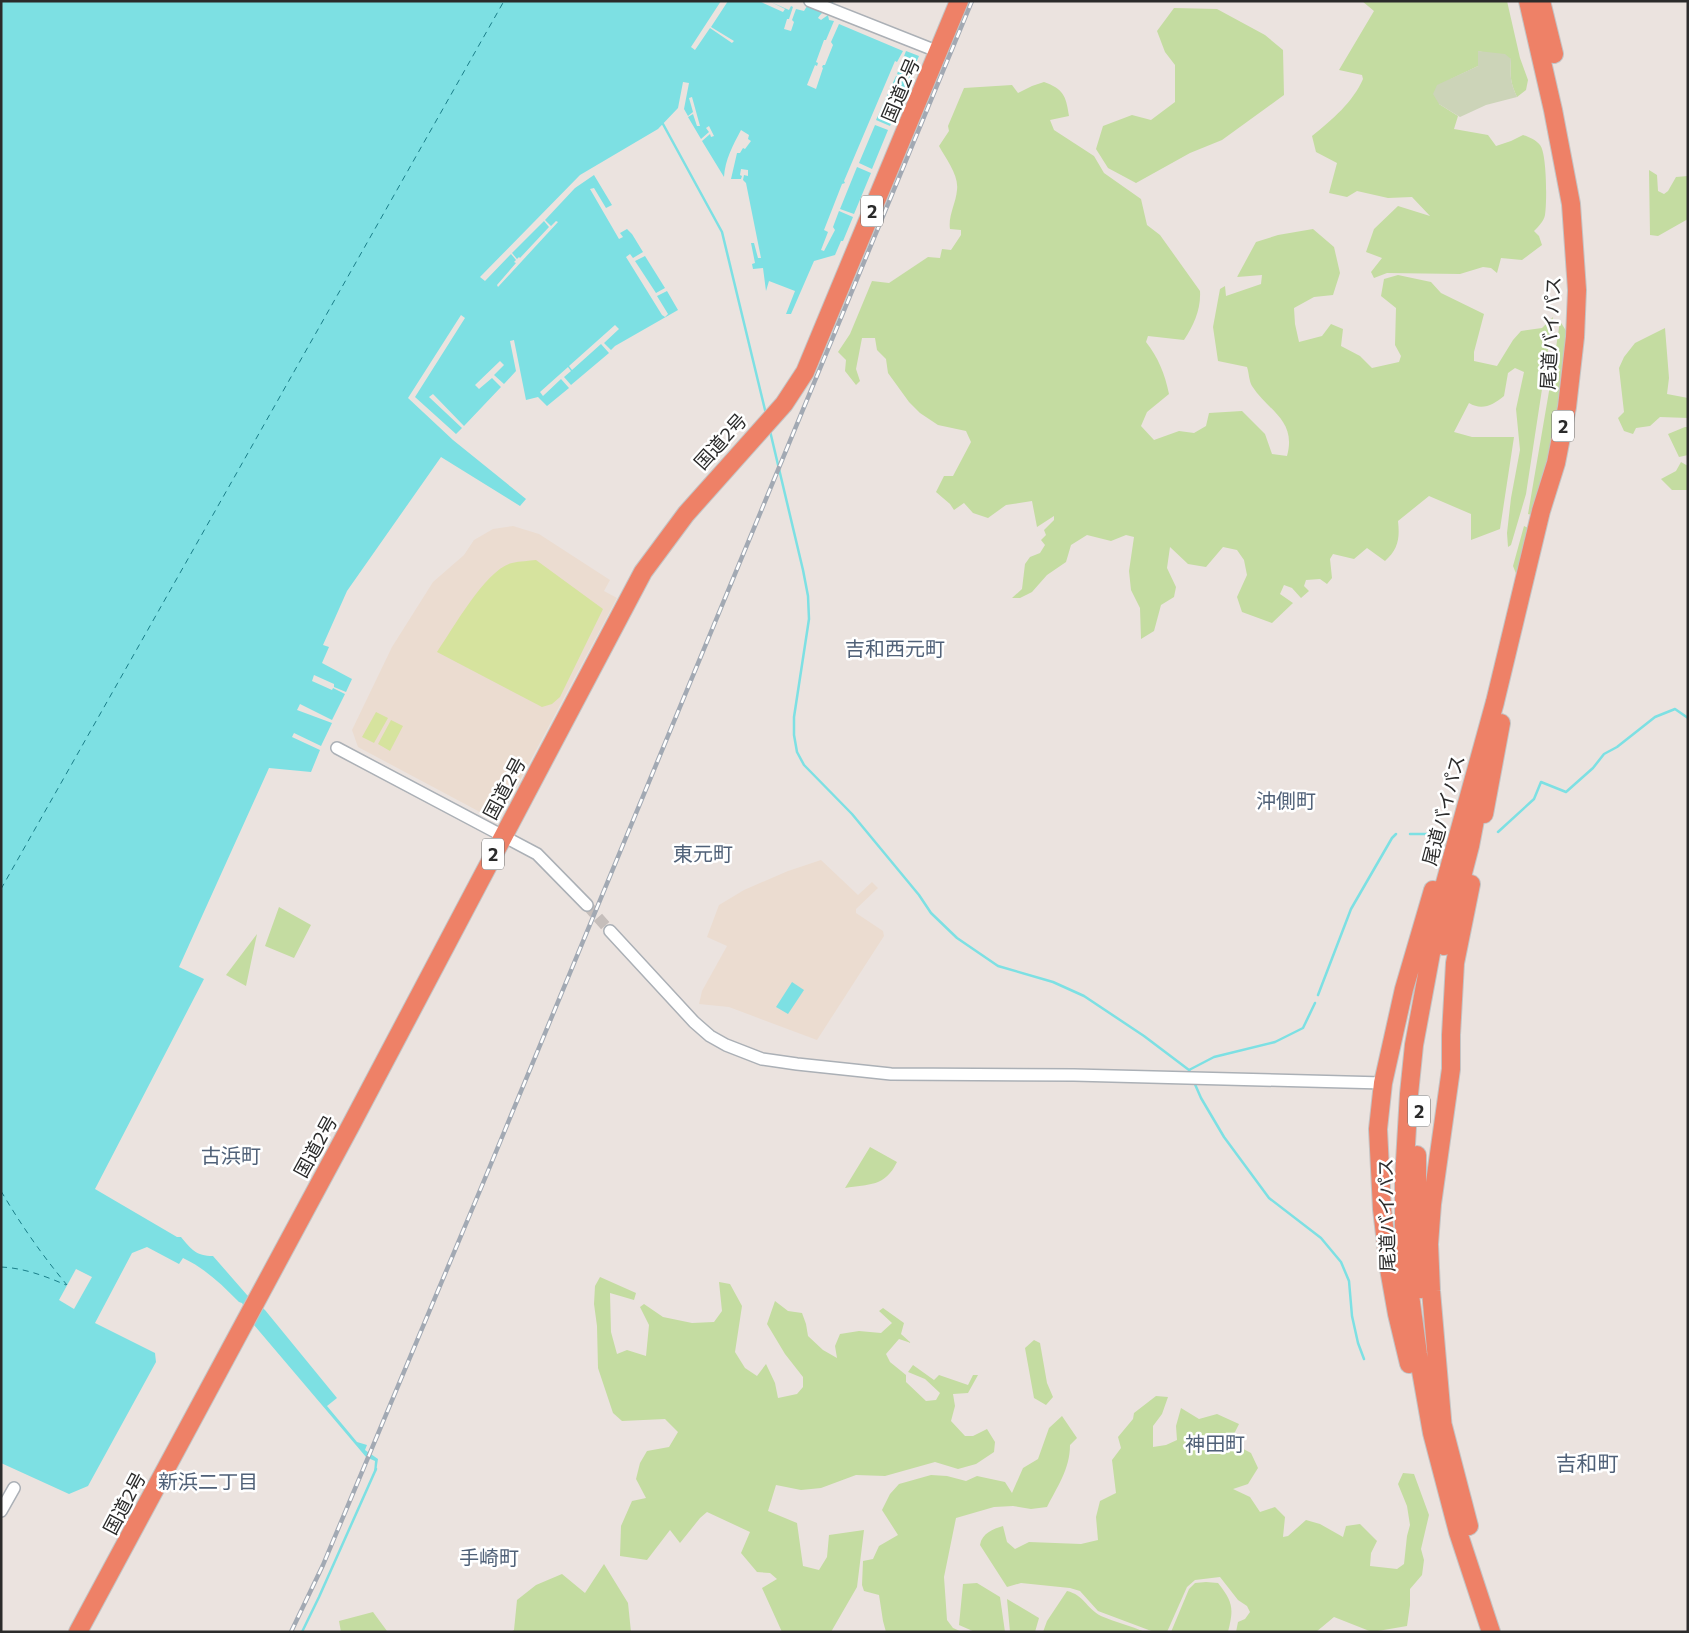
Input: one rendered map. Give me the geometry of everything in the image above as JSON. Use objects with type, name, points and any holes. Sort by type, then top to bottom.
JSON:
[{"type":"highway","name":"国道2号","points":[[78,1632],[351,1125],[643,572],[697,500],[793,392],[805,372],[960,1]]},
{"type":"highway","name":"尾道バイパス","points":[[1491,1632],[1447,1494],[1424,1394],[1407,1273],[1404,1178],[1414,1044],[1442,894],[1492,711],[1531,553],[1556,463],[1567,407],[1575,337],[1577,290],[1574,232],[1568,188],[1554,110],[1528,1]]},
{"type":"highway","name":"尾道バイパス","points":[[1503,1632],[1470,1529],[1443,1430],[1429,1351],[1419,1273],[1416,1170],[1422,1077],[1431,1012],[1444,950],[1470,846],[1478,802],[1527,623],[1560,476],[1575,386],[1583,275],[1576,186],[1564,105],[1541,1]]},
{"type":"highway","points":[[1447,1494],[1417,1398],[1397,1314],[1389,1269],[1382,1209],[1378,1129],[1383,1083],[1404,989],[1531,553]]},
{"type":"highway","points":[[1443,1430],[1431,1291],[1429,1244],[1432,1204],[1451,1069],[1455,963],[1501,723]]},
{"type":"street","points":[[810,1],[939,52]]},
{"type":"street","points":[[337,748],[537,854],[587,905]]},
{"type":"street","points":[[610,931],[699,1027],[726,1045],[762,1059],[891,1074],[1074,1075],[1383,1083]]},
{"type":"street","points":[[1,1512],[14,1488]]},
{"type":"shaded area","points":[[513,526],[539,534],[610,580],[604,591],[617,598],[500,818],[495,820],[358,747],[352,730],[392,647],[433,582],[464,555],[474,540],[493,529]]},
{"type":"shaded area","points":[[821,860],[858,895],[872,882],[878,888],[856,909],[856,913],[883,931],[884,936],[817,1040],[729,1007],[699,1004],[702,991],[727,946],[707,937],[719,905],[744,890],[788,871]]},
{"type":"green space","points":[[1362,1],[1507,1],[1520,58],[1528,80],[1526,90],[1517,97],[1511,78],[1511,59],[1478,51],[1478,66],[1451,79],[1439,104],[1458,116],[1454,129],[1488,135],[1496,146],[1523,135],[1540,145],[1545,168],[1546,209],[1541,224],[1534,231],[1539,236],[1542,245],[1522,260],[1501,258],[1497,273],[1491,268],[1483,267],[1460,274],[1387,273],[1374,278],[1371,272],[1382,258],[1366,252],[1374,229],[1398,206],[1430,216],[1412,197],[1388,198],[1357,191],[1347,197],[1329,193],[1337,163],[1316,152],[1312,136],[1348,103],[1363,79],[1362,75],[1339,70],[1374,11]]},
{"type":"green space","points":[[1174,8],[1217,9],[1265,35],[1283,50],[1284,95],[1222,140],[1190,153],[1136,183],[1108,168],[1096,149],[1103,126],[1132,115],[1151,120],[1175,102],[1175,65],[1165,52],[1157,31]]},
{"type":"green space","points":[[1478,51],[1505,54],[1511,59],[1511,78],[1517,97],[1486,105],[1460,117],[1439,104],[1433,94],[1437,85],[1478,66]]},
{"type":"green space","points":[[1044,82],[1059,90],[1065,98],[1068,109],[1069,116],[1050,120],[1054,130],[1094,156],[1104,173],[1141,199],[1147,225],[1160,235],[1200,291],[1196,317],[1184,340],[1148,336],[1146,342],[1160,366],[1169,394],[1147,412],[1141,426],[1154,440],[1179,431],[1194,433],[1206,426],[1209,413],[1242,411],[1265,434],[1272,454],[1287,456],[1289,444],[1285,425],[1252,386],[1247,367],[1218,361],[1213,327],[1220,289],[1225,286],[1226,296],[1261,284],[1262,275],[1237,277],[1256,242],[1278,235],[1313,229],[1334,247],[1340,273],[1333,295],[1314,297],[1294,308],[1299,342],[1322,336],[1331,324],[1343,329],[1341,346],[1360,356],[1372,368],[1399,362],[1401,356],[1395,345],[1396,308],[1381,296],[1384,279],[1398,275],[1431,282],[1441,293],[1484,314],[1474,352],[1474,361],[1497,366],[1513,340],[1521,331],[1542,328],[1553,317],[1526,494],[1511,545],[1508,547],[1507,533],[1520,450],[1516,409],[1524,372],[1515,368],[1508,373],[1504,396],[1496,402],[1483,407],[1469,403],[1454,432],[1472,437],[1514,437],[1500,529],[1471,540],[1471,514],[1429,496],[1398,521],[1399,533],[1397,543],[1393,552],[1385,561],[1367,548],[1354,559],[1333,554],[1330,559],[1332,578],[1327,584],[1320,579],[1306,580],[1304,586],[1309,591],[1301,598],[1292,588],[1284,585],[1280,594],[1293,603],[1272,623],[1242,612],[1237,597],[1247,575],[1244,560],[1237,550],[1223,547],[1206,567],[1188,564],[1170,547],[1167,568],[1176,587],[1174,597],[1161,605],[1154,631],[1141,639],[1140,608],[1131,590],[1129,571],[1134,537],[1126,535],[1111,541],[1087,535],[1071,545],[1066,562],[1047,575],[1032,592],[1020,598],[1012,598],[1022,589],[1025,564],[1030,557],[1040,553],[1045,545],[1041,540],[1046,535],[1044,530],[1054,520],[1054,516],[1037,527],[1032,501],[1006,505],[988,518],[973,513],[964,503],[954,510],[936,492],[944,476],[953,476],[971,442],[966,431],[938,425],[920,413],[909,402],[888,373],[886,359],[877,350],[875,338],[862,338],[856,369],[860,381],[856,385],[845,371],[846,360],[838,352],[850,334],[872,281],[889,283],[928,257],[940,258],[942,249],[951,250],[961,235],[961,230],[950,229],[950,219],[957,184],[951,167],[939,146],[949,131],[948,126],[964,88],[1012,85],[1018,93]]},
{"type":"green space","points":[[1649,170],[1657,175],[1658,191],[1664,194],[1668,191],[1676,177],[1688,176],[1688,219],[1658,236],[1650,235]]},
{"type":"green space","points":[[1560,321],[1568,334],[1553,449],[1536,516],[1528,514]]},
{"type":"green space","points":[[1665,328],[1669,378],[1667,394],[1688,398],[1688,418],[1660,417],[1650,426],[1636,428],[1633,434],[1624,431],[1618,418],[1624,412],[1619,368],[1624,357],[1635,343]]},
{"type":"green space","points":[[1688,427],[1688,455],[1679,457],[1668,434]]},
{"type":"green space","points":[[1681,462],[1688,466],[1688,490],[1672,490],[1661,479],[1676,471]]},
{"type":"green space","points":[[1524,526],[1530,529],[1517,576],[1513,566]]},
{"type":"green space","points":[[536,560],[603,609],[560,697],[552,704],[542,707],[437,652],[471,601],[492,576],[512,563]]},
{"type":"green space","points":[[376,712],[388,718],[374,743],[362,737]]},
{"type":"green space","points":[[391,720],[403,726],[390,751],[378,744]]},
{"type":"green space","points":[[279,907],[311,925],[294,958],[265,946]]},
{"type":"green space","points":[[257,934],[246,986],[226,975]]},
{"type":"green space","points":[[870,1147],[897,1162],[887,1176],[876,1183],[845,1188]]},
{"type":"green space","points":[[600,1277],[636,1293],[634,1300],[610,1293],[611,1332],[617,1354],[627,1350],[646,1356],[649,1325],[640,1307],[644,1304],[663,1317],[692,1323],[714,1322],[722,1311],[719,1282],[730,1284],[742,1306],[735,1352],[745,1368],[757,1376],[766,1364],[775,1383],[778,1398],[797,1394],[803,1387],[803,1377],[785,1354],[767,1324],[775,1301],[788,1311],[802,1313],[808,1336],[823,1350],[837,1358],[835,1346],[840,1334],[859,1331],[881,1333],[892,1323],[879,1311],[883,1308],[904,1323],[901,1334],[911,1343],[899,1339],[886,1354],[890,1362],[906,1375],[906,1382],[926,1401],[936,1400],[940,1393],[925,1379],[908,1372],[913,1365],[934,1380],[939,1375],[968,1385],[973,1375],[978,1375],[968,1393],[953,1394],[955,1406],[951,1421],[965,1436],[973,1436],[987,1429],[995,1442],[994,1452],[976,1464],[958,1469],[935,1462],[885,1476],[856,1475],[821,1488],[801,1490],[776,1485],[768,1511],[797,1523],[803,1566],[819,1570],[827,1557],[829,1535],[864,1530],[857,1587],[831,1632],[782,1632],[762,1588],[777,1579],[770,1573],[757,1572],[741,1553],[750,1532],[707,1512],[680,1543],[670,1530],[647,1560],[620,1556],[621,1526],[632,1501],[646,1498],[636,1479],[640,1463],[647,1451],[669,1447],[678,1432],[665,1419],[622,1421],[613,1413],[598,1368],[597,1326],[594,1304],[595,1286]]},
{"type":"green space","points":[[1034,1340],[1040,1343],[1047,1383],[1053,1397],[1046,1405],[1034,1398],[1025,1348]]},
{"type":"green space","points":[[1156,1396],[1168,1397],[1162,1414],[1153,1426],[1153,1447],[1166,1445],[1177,1440],[1176,1426],[1181,1408],[1199,1419],[1217,1414],[1239,1424],[1230,1442],[1251,1453],[1258,1468],[1248,1484],[1233,1489],[1250,1497],[1260,1512],[1275,1507],[1285,1517],[1283,1537],[1288,1536],[1306,1520],[1320,1524],[1343,1537],[1346,1526],[1360,1524],[1377,1541],[1371,1553],[1370,1566],[1397,1569],[1404,1564],[1410,1525],[1407,1506],[1398,1484],[1403,1473],[1414,1474],[1429,1515],[1421,1549],[1424,1560],[1422,1575],[1410,1589],[1407,1626],[1372,1632],[1334,1617],[1316,1632],[1236,1632],[1238,1622],[1245,1619],[1250,1612],[1247,1606],[1238,1600],[1220,1577],[1195,1580],[1187,1587],[1167,1632],[1154,1632],[1098,1611],[1080,1591],[1070,1588],[1021,1583],[1007,1587],[980,1545],[983,1537],[992,1530],[1003,1526],[1007,1542],[1015,1549],[1029,1542],[1081,1544],[1098,1540],[1096,1517],[1100,1501],[1116,1493],[1112,1460],[1121,1448],[1118,1437],[1133,1419],[1134,1413]]},
{"type":"green space","points":[[1062,1416],[1077,1438],[1070,1445],[1068,1462],[1059,1485],[1047,1507],[1031,1509],[1013,1506],[994,1507],[956,1518],[944,1577],[947,1620],[953,1628],[962,1632],[886,1632],[879,1595],[864,1591],[862,1585],[863,1561],[873,1559],[879,1546],[898,1535],[882,1510],[890,1494],[899,1484],[931,1475],[947,1476],[966,1481],[977,1476],[1005,1482],[1012,1493],[1023,1468],[1038,1459],[1049,1428]]},
{"type":"green space","points":[[604,1564],[628,1603],[631,1632],[511,1632],[514,1630],[517,1600],[536,1585],[562,1574],[585,1593]]},
{"type":"green space","points":[[977,1583],[1000,1597],[1005,1632],[975,1632],[959,1625],[963,1584]]},
{"type":"green space","points":[[1195,1583],[1218,1583],[1227,1595],[1231,1606],[1228,1632],[1171,1632],[1189,1589]]},
{"type":"green space","points":[[1067,1591],[1077,1595],[1101,1616],[1145,1632],[1043,1632],[1047,1621]]},
{"type":"green space","points":[[1007,1599],[1039,1618],[1035,1632],[1010,1632]]},
{"type":"green space","points":[[373,1612],[387,1631],[433,1632],[341,1632],[339,1621]]},
{"type":"water","points":[[1,1],[721,1],[691,47],[695,50],[710,28],[732,43],[734,41],[711,27],[728,1],[759,1],[783,12],[785,9],[771,2],[789,10],[791,6],[793,7],[784,29],[791,31],[796,9],[804,11],[810,1],[834,1],[818,18],[821,20],[828,15],[829,20],[834,21],[826,40],[824,40],[816,62],[818,63],[817,66],[815,65],[807,85],[816,89],[822,67],[825,65],[833,45],[831,42],[839,24],[903,51],[897,62],[895,61],[844,181],[845,183],[842,184],[824,230],[828,232],[821,250],[824,251],[835,230],[833,227],[839,211],[853,217],[843,241],[841,241],[835,255],[814,261],[791,314],[786,314],[795,291],[769,281],[766,291],[763,268],[753,269],[752,264],[755,263],[751,243],[754,243],[758,258],[761,258],[746,183],[743,180],[744,175],[748,176],[748,170],[741,169],[741,179],[731,179],[737,153],[740,153],[743,148],[745,149],[751,141],[748,139],[749,135],[741,130],[732,147],[724,177],[702,141],[710,134],[711,137],[714,136],[709,126],[706,128],[709,132],[701,139],[688,117],[693,114],[697,126],[700,126],[692,97],[689,98],[693,112],[688,116],[684,109],[689,83],[683,82],[678,108],[658,129],[580,175],[480,277],[485,281],[511,254],[516,263],[497,285],[498,287],[558,222],[556,221],[551,226],[545,220],[575,188],[594,175],[612,205],[606,208],[594,188],[590,189],[619,239],[623,237],[620,233],[627,229],[643,252],[633,258],[630,254],[626,257],[662,315],[665,317],[668,314],[657,296],[667,291],[678,310],[611,350],[604,343],[619,329],[615,325],[569,366],[572,370],[601,344],[609,353],[571,385],[564,377],[571,371],[568,367],[540,392],[543,396],[561,379],[569,388],[547,406],[538,397],[526,400],[514,340],[510,341],[516,371],[504,384],[494,375],[504,365],[500,361],[475,385],[479,389],[492,378],[501,387],[464,426],[433,394],[429,397],[462,428],[456,434],[415,397],[465,318],[461,315],[408,398],[453,440],[526,499],[520,506],[441,457],[347,591],[323,645],[329,647],[322,663],[352,679],[346,692],[314,675],[312,681],[345,694],[332,720],[300,704],[297,710],[332,723],[321,746],[294,733],[292,737],[320,750],[311,772],[269,768],[179,967],[204,979],[95,1189],[177,1237],[181,1237],[198,1253],[213,1256],[247,1295],[265,1310],[337,1398],[327,1406],[357,1442],[367,1445],[365,1450],[378,1459],[376,1472],[374,1472],[375,1461],[366,1457],[254,1325],[242,1303],[213,1277],[191,1262],[183,1258],[179,1264],[147,1247],[132,1253],[95,1323],[155,1353],[156,1362],[88,1486],[69,1494],[1,1463]]},
{"type":"water","points":[[906,51],[919,56],[909,79],[897,74]]},
{"type":"water","points":[[896,76],[908,82],[890,126],[876,120]]},
{"type":"water","points":[[875,125],[888,130],[872,169],[859,163]]},
{"type":"water","points":[[857,167],[871,173],[854,214],[840,209]]},
{"type":"water","points":[[544,221],[549,227],[517,259],[512,253]]},
{"type":"water","points":[[645,256],[665,288],[656,293],[635,261]]},
{"type":"water","points":[[792,982],[804,990],[788,1014],[776,1007]]},
{"type":"pier","points":[[76,1269],[92,1277],[74,1309],[59,1300]]},
{"type":"waterway","points":[[663,124],[722,232],[766,414]]},
{"type":"waterway","points":[[770,431],[808,596],[809,619],[794,717],[794,735],[797,752],[804,765],[852,814],[919,895],[931,913],[957,938],[998,966],[1053,982],[1084,996],[1144,1036],[1189,1070],[1191,1075]]},
{"type":"waterway","points":[[1498,832],[1534,799],[1541,782],[1566,792],[1593,768],[1604,754],[1617,747],[1655,717],[1675,709],[1688,718]]},
{"type":"waterway","points":[[1318,995],[1351,909],[1396,834]]},
{"type":"waterway","points":[[1410,834],[1431,834]]},
{"type":"waterway","points":[[1189,1070],[1214,1057],[1275,1042],[1303,1028],[1315,1003]]},
{"type":"waterway","points":[[1194,1082],[1201,1098],[1224,1137],[1269,1198],[1321,1238],[1341,1262],[1349,1281],[1352,1316],[1364,1359]]},
{"type":"waterway","points":[[302,1632],[376,1469]]},
{"type":"ferry route","points":[[1,889],[504,1]]},
{"type":"ferry route","points":[[1,1191],[32,1240],[67,1285]]},
{"type":"ferry route","points":[[1,1267],[34,1273],[66,1285]]},
{"type":"tunnel","points":[[587,905],[610,931]]},
{"type":"railway","points":[[291,1632],[323,1565],[481,1188],[972,1]]},
{"type":"district","name":"吉和西元町","points":[[895,648]]},
{"type":"district","name":"沖側町","points":[[1286,800]]},
{"type":"district","name":"東元町","points":[[703,853]]},
{"type":"district","name":"古浜町","points":[[231,1155]]},
{"type":"district","name":"神田町","points":[[1215,1443]]},
{"type":"district","name":"吉和町","points":[[1587,1462]]},
{"type":"district","name":"新浜二丁目","points":[[208,1481]]},
{"type":"district","name":"手崎町","points":[[489,1557]]}]
